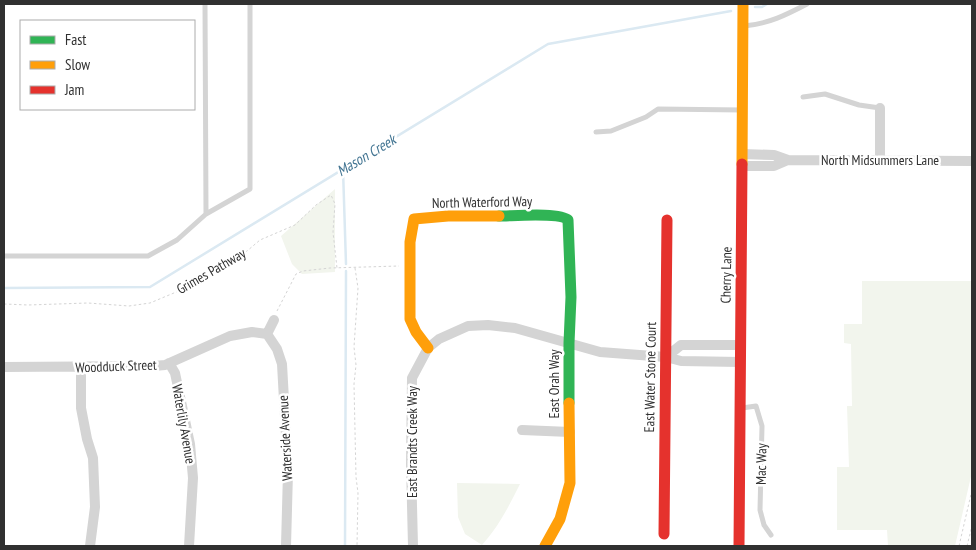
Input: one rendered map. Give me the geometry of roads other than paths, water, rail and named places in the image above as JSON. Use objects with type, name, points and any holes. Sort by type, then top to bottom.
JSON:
[{"type":"street","name":"Cherry Lane","points":[[739,546],[743,4]]},
{"type":"street","points":[[880,108],[880,160]]},
{"type":"street","name":"North Midsummers Lane","points":[[742,154],[774,155],[788,160],[972,160]]},
{"type":"street","name":"North Midsummers Lane","points":[[742,166],[774,166],[788,160]]},
{"type":"street","name":"North Waterford Way","points":[[428,348],[416,332],[410,319],[410,242],[414,219],[417,217],[555,216],[565,218]]},
{"type":"street","name":"East Orah Way","points":[[545,546],[560,520],[570,483],[570,226],[565,218]]},
{"type":"street","name":"East Water Stone Court","points":[[664,534],[667,220]]},
{"type":"street","points":[[267,334],[274,320]]},
{"type":"street","name":"East Brandts Creek Way","points":[[413,546],[411,465],[412,378],[428,348],[439,339],[468,326],[488,325],[514,328],[600,352],[666,357],[681,360],[740,362]]},
{"type":"street","name":"Woodduck Street","points":[[4,367],[81,368],[154,366],[169,363],[230,336],[252,332],[267,334]]},
{"type":"street","name":"Waterside Avenue","points":[[267,334],[277,349],[282,364],[288,472],[286,546]]},
{"type":"street","points":[[666,357],[681,345],[740,345]]},
{"type":"street","name":"Waterlily Avenue","points":[[169,363],[175,373],[190,444],[193,478],[189,546]]},
{"type":"street","points":[[81,368],[81,408],[94,467],[95,507],[90,546]]},
{"type":"street","points":[[522,430],[570,432]]},
{"type":"lane","points":[[205,4],[206,214]]},
{"type":"lane","points":[[4,256],[148,256],[177,240],[206,214],[250,189],[250,4]]},
{"type":"lane","points":[[743,26],[758,25],[776,20],[807,4]]},
{"type":"lane","points":[[803,97],[825,94],[859,105],[880,108]]},
{"type":"lane","points":[[596,132],[610,131],[646,117],[658,110],[743,110]]},
{"type":"lane","name":"Mac Way","points":[[740,408],[756,406],[762,426],[760,510],[764,525],[771,535]]},
{"type":"waterway","name":"Mason Creek","points":[[755,7],[762,7],[767,4]]},
{"type":"waterway","name":"Mason Creek","points":[[4,288],[150,287],[548,44],[731,11]]},
{"type":"waterway","points":[[343,169],[346,264]]},
{"type":"waterway","points":[[345,546],[346,271]]}]
